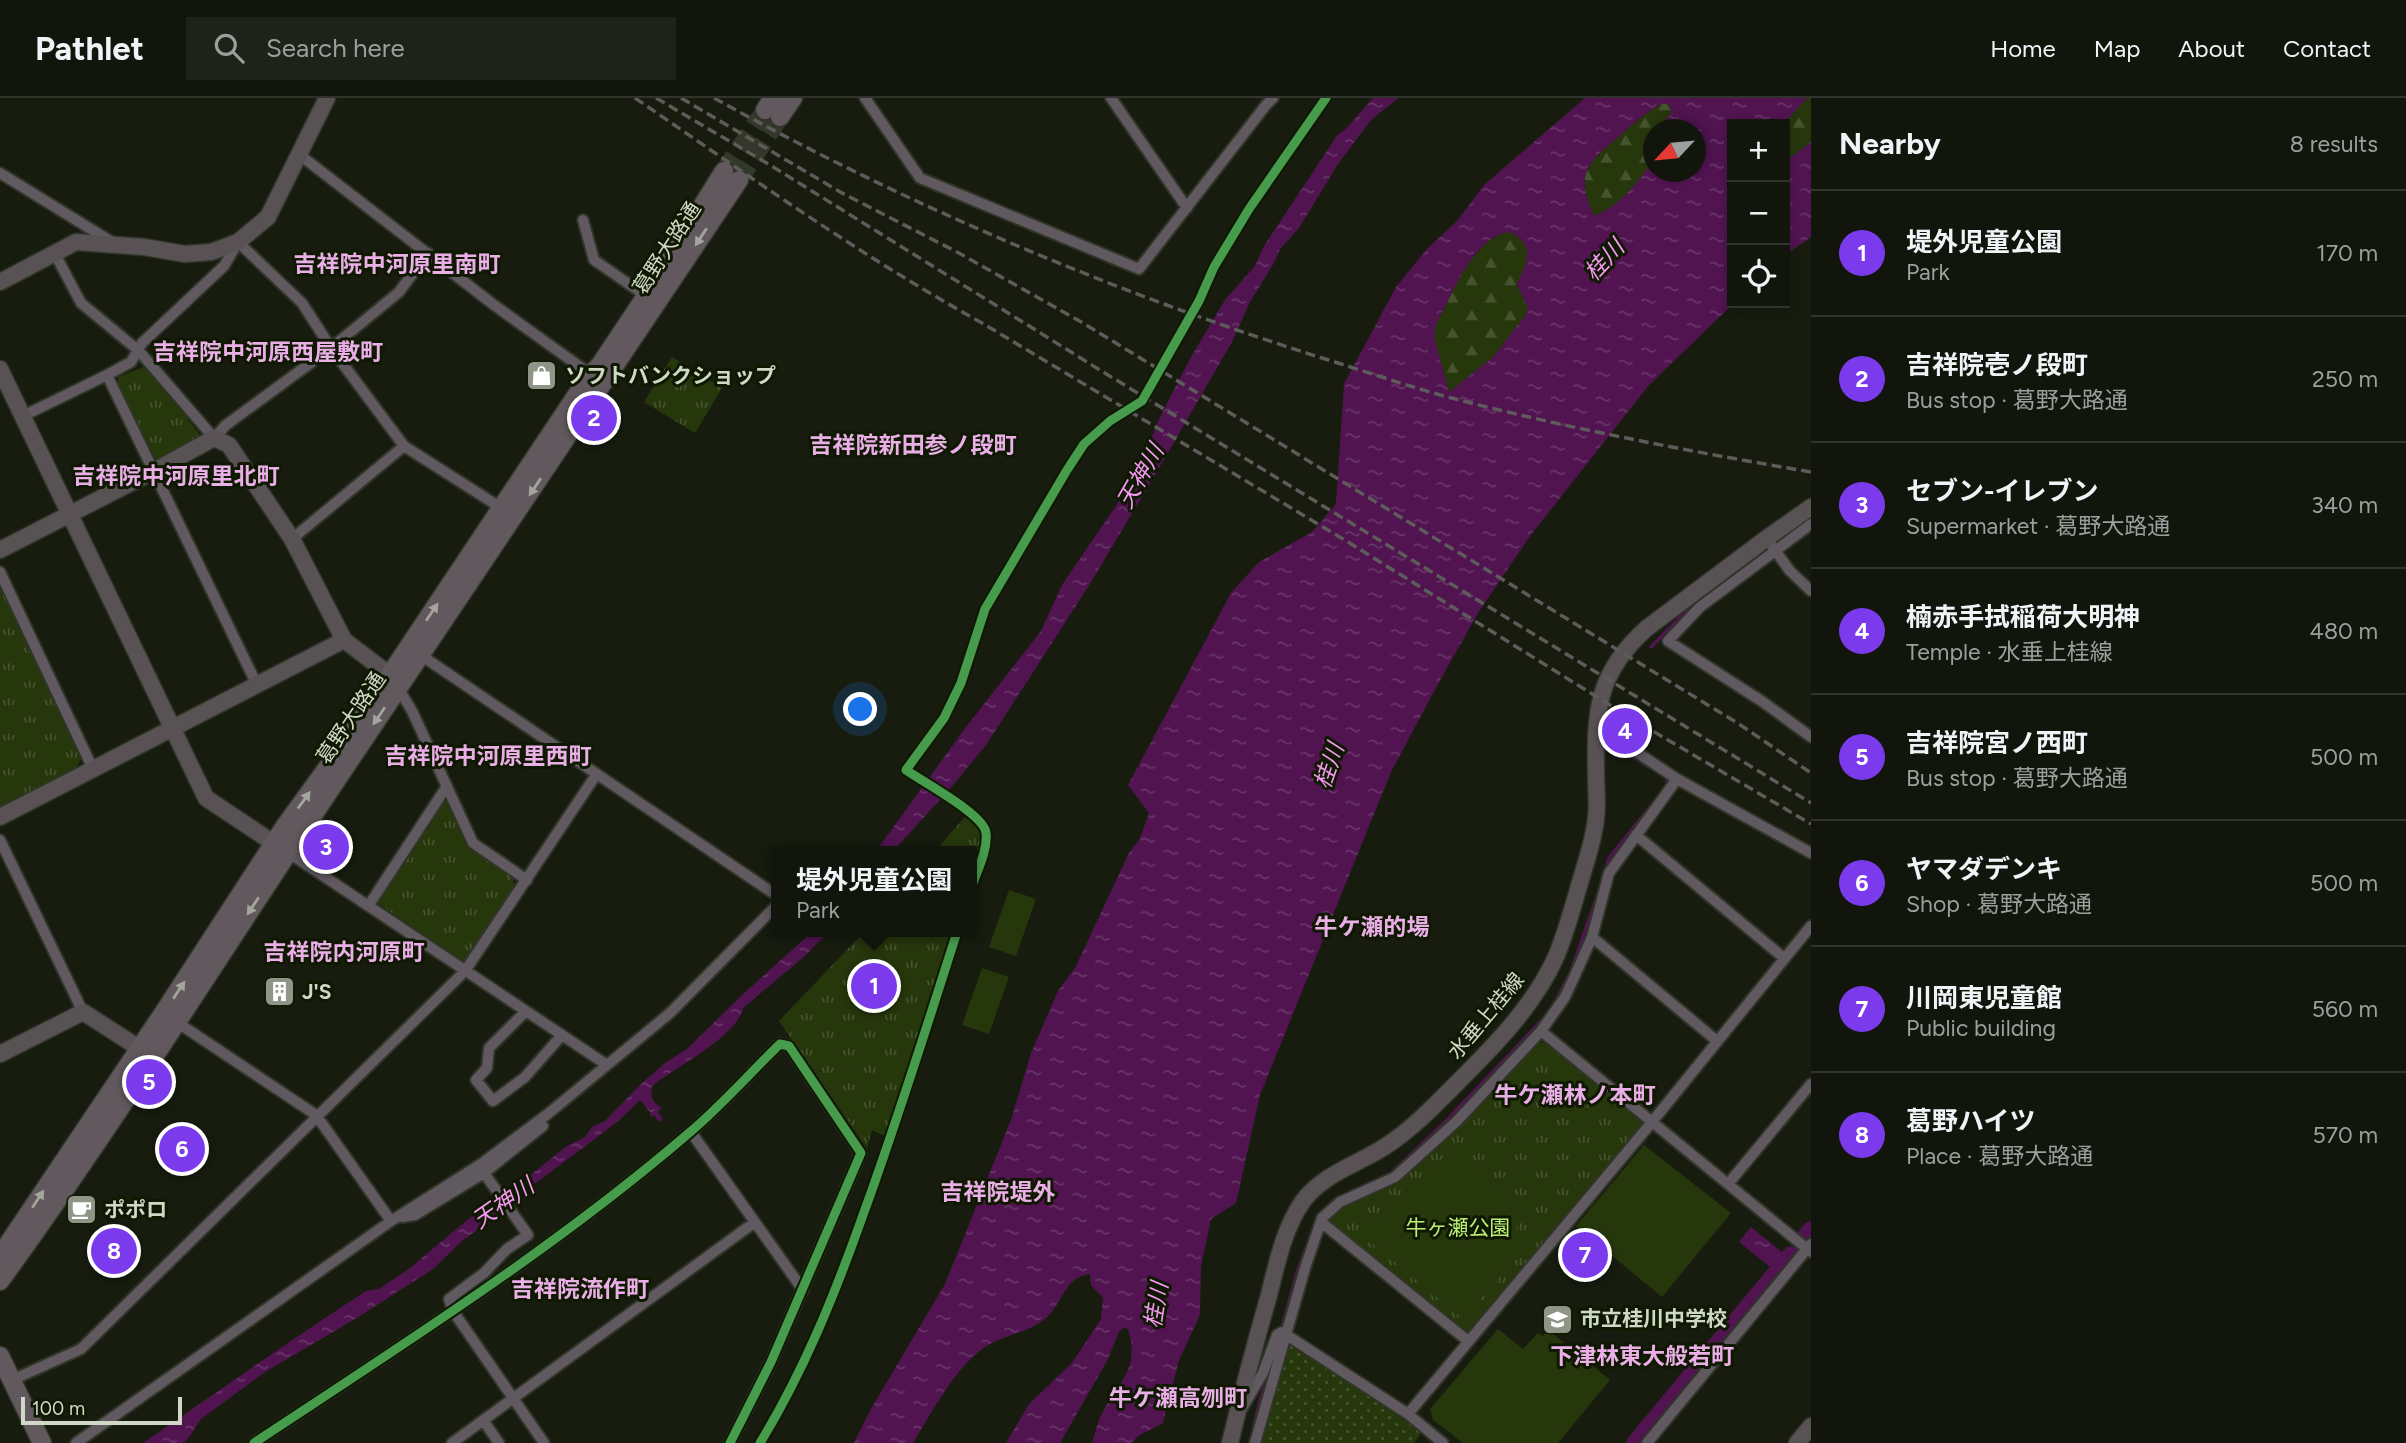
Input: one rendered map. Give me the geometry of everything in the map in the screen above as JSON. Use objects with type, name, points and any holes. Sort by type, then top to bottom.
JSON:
[{"type":"main road","points":[[773,108],[793,98]]},
{"type":"main road","name":"葛野大路通","points":[[0,1281],[154,1058],[171,1018],[229,928],[552,449],[597,379],[600,365],[651,300],[732,175]]},
{"type":"main road","name":"葛野大路通","points":[[394,681],[422,656],[464,579]]},
{"type":"main road","name":"葛野大路通","points":[[0,1256],[139,1048],[171,1018]]},
{"type":"main road","points":[[139,1048],[154,1058]]},
{"type":"main road","points":[[85,1128],[101,1138]]},
{"type":"main road","points":[[0,1356],[42,1443]]},
{"type":"street","points":[[0,282],[76,242],[185,254],[211,252],[238,242],[268,217],[327,98]]},
{"type":"street","points":[[865,98],[920,177],[1139,270],[1273,98]]},
{"type":"street","points":[[1111,98],[1187,208]]},
{"type":"street","points":[[300,155],[597,379]]},
{"type":"street","points":[[0,173],[118,245]]},
{"type":"street","points":[[583,220],[594,260],[651,300]]},
{"type":"street","points":[[238,242],[302,303],[331,348],[404,446],[508,513]]},
{"type":"street","points":[[23,416],[131,362],[142,343],[224,266],[238,242]]},
{"type":"street","points":[[0,550],[214,438],[226,425],[331,348],[399,292],[428,253]]},
{"type":"street","points":[[55,254],[81,303],[139,351],[214,438],[229,445],[292,539],[344,640],[394,681],[412,711],[472,843],[527,880]]},
{"type":"street","points":[[0,369],[206,798],[607,1065]]},
{"type":"street","points":[[107,375],[257,685]]},
{"type":"street","points":[[292,539],[404,446]]},
{"type":"street","name":"水垂上桂線","points":[[1230,1443],[1279,1256],[1293,1217],[1304,1200],[1331,1176],[1387,1145],[1443,1097],[1523,1012],[1555,959],[1595,830],[1603,730],[1598,705],[1610,675],[1630,643],[1771,544],[1811,507]]},
{"type":"street","points":[[1811,524],[1771,544],[1700,607],[1668,641],[1763,702],[1811,737]]},
{"type":"street","points":[[1771,544],[1790,572],[1811,591]]},
{"type":"street","points":[[0,572],[93,769]]},
{"type":"street","points":[[0,817],[344,640]]},
{"type":"street","points":[[422,656],[771,892]]},
{"type":"street","points":[[1603,730],[1677,779],[1811,853]]},
{"type":"street","points":[[12,1380],[81,1349],[316,1115],[466,971],[596,775]]},
{"type":"street","points":[[1255,1443],[1282,1333],[1321,1222],[1340,1202],[1395,1177],[1464,1114],[1541,1031],[1565,997],[1592,937],[1609,873],[1677,779]]},
{"type":"street","points":[[369,905],[447,786]]},
{"type":"street","points":[[1636,835],[1784,958]]},
{"type":"street","points":[[0,840],[83,1012],[139,1048]]},
{"type":"street","points":[[76,1443],[394,1220],[481,1164],[575,1092],[670,1013],[771,910]]},
{"type":"street","points":[[1408,1414],[1652,1122],[1811,926]]},
{"type":"street","points":[[1592,937],[1717,1041]]},
{"type":"street","points":[[492,1101],[476,1080],[487,1068],[489,1048],[526,1011]]},
{"type":"street","points":[[0,1054],[83,1012]]},
{"type":"street","points":[[171,1018],[316,1115],[394,1220]]},
{"type":"street","points":[[1541,1031],[1810,1248],[1647,1443]]},
{"type":"street","points":[[481,1109],[525,1077],[562,1035]]},
{"type":"street","points":[[256,1442],[453,1311],[603,1203],[691,1132],[780,1044],[789,1046],[861,1153],[771,1362],[730,1443]]},
{"type":"street","points":[[1728,1184],[1811,1084]]},
{"type":"street","points":[[394,1220],[415,1215],[487,1176],[572,1103],[575,1092]]},
{"type":"street","points":[[691,1132],[803,1290]]},
{"type":"street","points":[[487,1176],[528,1235],[507,1249],[484,1273],[449,1299],[453,1311],[544,1443]]},
{"type":"street","points":[[456,1442],[755,1222]]},
{"type":"street","points":[[1321,1222],[1468,1340]]},
{"type":"street","points":[[1236,1418],[1263,1373],[1282,1333]]},
{"type":"street","points":[[1282,1333],[1408,1414],[1443,1443]]},
{"type":"street","points":[[483,1420],[499,1443]]},
{"type":"green space","points":[[1807,98],[1811,98],[1811,142],[1790,158],[1790,119],[1788,119]]},
{"type":"green space","points":[[1662,103],[1671,105],[1671,113],[1667,119],[1643,119],[1643,177],[1611,207],[1594,216],[1585,189],[1585,179],[1591,163],[1650,110]]},
{"type":"green space","points":[[1510,232],[1524,243],[1526,249],[1526,262],[1517,285],[1528,308],[1525,316],[1493,357],[1449,392],[1434,337],[1436,324],[1465,269],[1475,256],[1485,244]]},
{"type":"green space","points":[[672,357],[722,388],[695,433],[644,402]]},
{"type":"green space","points":[[144,367],[158,379],[200,435],[198,440],[155,460],[119,390],[118,377]]},
{"type":"green space","points":[[0,586],[82,757],[77,767],[3,808],[0,808]]},
{"type":"green space","points":[[443,800],[448,800],[470,845],[509,870],[515,885],[463,962],[376,902]]},
{"type":"green space","points":[[965,817],[981,830],[984,837],[977,860],[977,846],[939,846]]},
{"type":"green space","points":[[1009,890],[1036,899],[1016,956],[989,947]]},
{"type":"green space","points":[[859,937],[951,937],[885,1136],[872,1130],[867,1148],[779,1021]]},
{"type":"green space","points":[[982,968],[1009,977],[989,1034],[962,1025]]},
{"type":"green space","name":"牛ヶ瀬公園","points":[[1538,1042],[1545,1043],[1641,1119],[1643,1126],[1472,1330],[1465,1333],[1333,1226],[1330,1219],[1341,1208],[1395,1184]]},
{"type":"green space","points":[[1644,1145],[1731,1213],[1662,1297],[1576,1226]]},
{"type":"green space","points":[[1455,1146],[1490,1174],[1507,1192],[1515,1212],[1517,1235],[1508,1265],[1463,1319],[1372,1243],[1372,1224]]},
{"type":"green space","points":[[1498,1329],[1523,1349],[1538,1333],[1543,1336],[1548,1330],[1610,1380],[1558,1443],[1463,1443],[1433,1420],[1430,1409]]},
{"type":"green space","points":[[1293,1342],[1421,1433],[1414,1443],[1262,1443],[1288,1345]]},
{"type":"water","name":"天神川","points":[[1373,98],[1398,98],[1371,120],[1338,164],[1299,228],[1280,249],[1250,302],[1232,342],[1159,468],[1088,587],[986,745],[898,846],[880,846],[966,727],[1041,631],[1062,585],[1124,494],[1191,357],[1225,300],[1255,266],[1264,246],[1338,134],[1345,130]]},
{"type":"water","name":"桂川","points":[[1585,98],[1807,98],[1788,119],[1727,119],[1729,308],[1649,385],[1530,536],[1478,613],[1391,772],[1260,1095],[1236,1203],[1211,1219],[1201,1266],[1200,1315],[1179,1360],[1163,1423],[1138,1436],[1132,1443],[1092,1443],[1101,1415],[1124,1379],[1131,1361],[1131,1341],[1128,1329],[1123,1328],[1060,1443],[1006,1443],[1029,1404],[1072,1363],[1101,1319],[1103,1298],[1091,1285],[1090,1274],[1070,1284],[1044,1320],[1029,1329],[988,1345],[965,1364],[913,1443],[854,1443],[871,1409],[945,1284],[1011,1120],[1031,1053],[1058,991],[1075,968],[1128,855],[1140,838],[1149,813],[1128,785],[1231,593],[1259,562],[1312,532],[1336,504],[1344,384],[1396,287],[1426,250],[1457,221],[1484,185]],"holes":[[[1510,232],[1524,243],[1527,256],[1517,285],[1528,308],[1525,316],[1493,357],[1449,392],[1434,337],[1436,324],[1465,269],[1485,244]]]},
{"type":"water","points":[[1811,142],[1811,237],[1790,252],[1790,182],[1790,158]]},
{"type":"water","name":"天神川","points":[[806,937],[823,937],[743,1008],[738,1019],[718,1040],[652,1086],[652,1099],[662,1108],[658,1112],[663,1119],[659,1122],[654,1115],[651,1117],[640,1100],[617,1122],[528,1189],[513,1205],[463,1240],[433,1269],[265,1372],[201,1419],[187,1440],[182,1443],[143,1443],[366,1291],[379,1289],[410,1268],[483,1208],[509,1194],[567,1146],[585,1137],[592,1127],[605,1121],[640,1085],[665,1063],[687,1049]]},
{"type":"water","points":[[1751,1227],[1782,1252],[1770,1267],[1739,1242]]},
{"type":"waterway","points":[[1708,592],[1811,517]]},
{"type":"waterway","points":[[1651,647],[1696,601]]},
{"type":"waterway","points":[[1610,724],[1606,740],[1667,778],[1667,787]]},
{"type":"waterway","points":[[1605,871],[1609,858],[1653,803]]},
{"type":"waterway","points":[[1554,1004],[1571,971],[1599,891]]},
{"type":"waterway","points":[[1389,1175],[1448,1119],[1543,1019]]},
{"type":"waterway","points":[[1320,1214],[1337,1198]]},
{"type":"waterway","points":[[1281,1330],[1298,1269],[1316,1221]]},
{"type":"waterway","points":[[1807,1236],[1811,1231]]},
{"type":"waterway","points":[[1636,1443],[1791,1256]]},
{"type":"waterway","points":[[1250,1443],[1273,1361]]},
{"type":"tunnel","points":[[724,171],[765,110]]},
{"type":"tunnel","points":[[739,180],[780,117]]},
{"type":"railway","points":[[635,98],[893,271],[1348,542],[1634,720],[1811,824]]},
{"type":"railway","points":[[656,98],[770,165],[1108,375],[1811,803]]},
{"type":"railway","points":[[681,98],[842,193],[957,252],[1083,323],[1739,724],[1811,773]]},
{"type":"railway","points":[[714,98],[941,213],[1098,279],[1257,337],[1489,408],[1627,438],[1811,472]]},
{"type":"cycle path","points":[[977,873],[985,846],[986,833],[983,826],[965,808],[906,770],[944,718],[961,683],[985,609],[1067,470],[1084,444],[1110,421],[1142,401],[1199,301],[1214,267],[1249,209],[1326,98]]},
{"type":"cycle path","points":[[760,1443],[805,1360],[841,1274],[888,1145],[955,937]]},
{"type":"cycle path","points":[[254,1443],[476,1295],[585,1217],[701,1123],[780,1044],[789,1046],[861,1153],[771,1362],[730,1443]]},
{"type":"place","name":"ソフトバンクショップ","points":[[542,376]]},
{"type":"place","name":"吉祥院壱ノ段町","points":[[594,418]]},
{"type":"place","name":"楠赤手拭稲荷大明神","points":[[1625,731]]},
{"type":"place","name":"セブン-イレブン","points":[[326,847]]},
{"type":"place","name":"堤外児童公園","points":[[874,986]]},
{"type":"place","name":"J'S","points":[[279,992]]},
{"type":"place","name":"吉祥院宮ノ西町","points":[[149,1082]]},
{"type":"place","name":"ヤマダデンキ","points":[[182,1149]]},
{"type":"place","name":"ポポロ","points":[[81,1210]]},
{"type":"place","name":"葛野ハイツ","points":[[114,1251]]},
{"type":"place","name":"川岡東児童館","points":[[1585,1255]]},
{"type":"place","name":"市立桂川中学校","points":[[1557,1319]]},
{"type":"district","name":"吉祥院中河原里南町","points":[[397,264]]},
{"type":"district","name":"吉祥院中河原西屋敷町","points":[[268,352]]},
{"type":"district","name":"吉祥院新田参ノ段町","points":[[913,445]]},
{"type":"district","name":"吉祥院中河原里北町","points":[[176,476]]},
{"type":"district","name":"吉祥院中河原里西町","points":[[488,756]]},
{"type":"district","name":"牛ケ瀬的場","points":[[1372,927]]},
{"type":"district","name":"吉祥院内河原町","points":[[344,952]]},
{"type":"district","name":"牛ケ瀬林ノ本町","points":[[1575,1095]]},
{"type":"district","name":"吉祥院堤外","points":[[998,1192]]},
{"type":"district","name":"吉祥院流作町","points":[[580,1289]]},
{"type":"district","name":"下津林東大般若町","points":[[1642,1356]]},
{"type":"district","name":"牛ケ瀬高刎町","points":[[1178,1398]]}]
